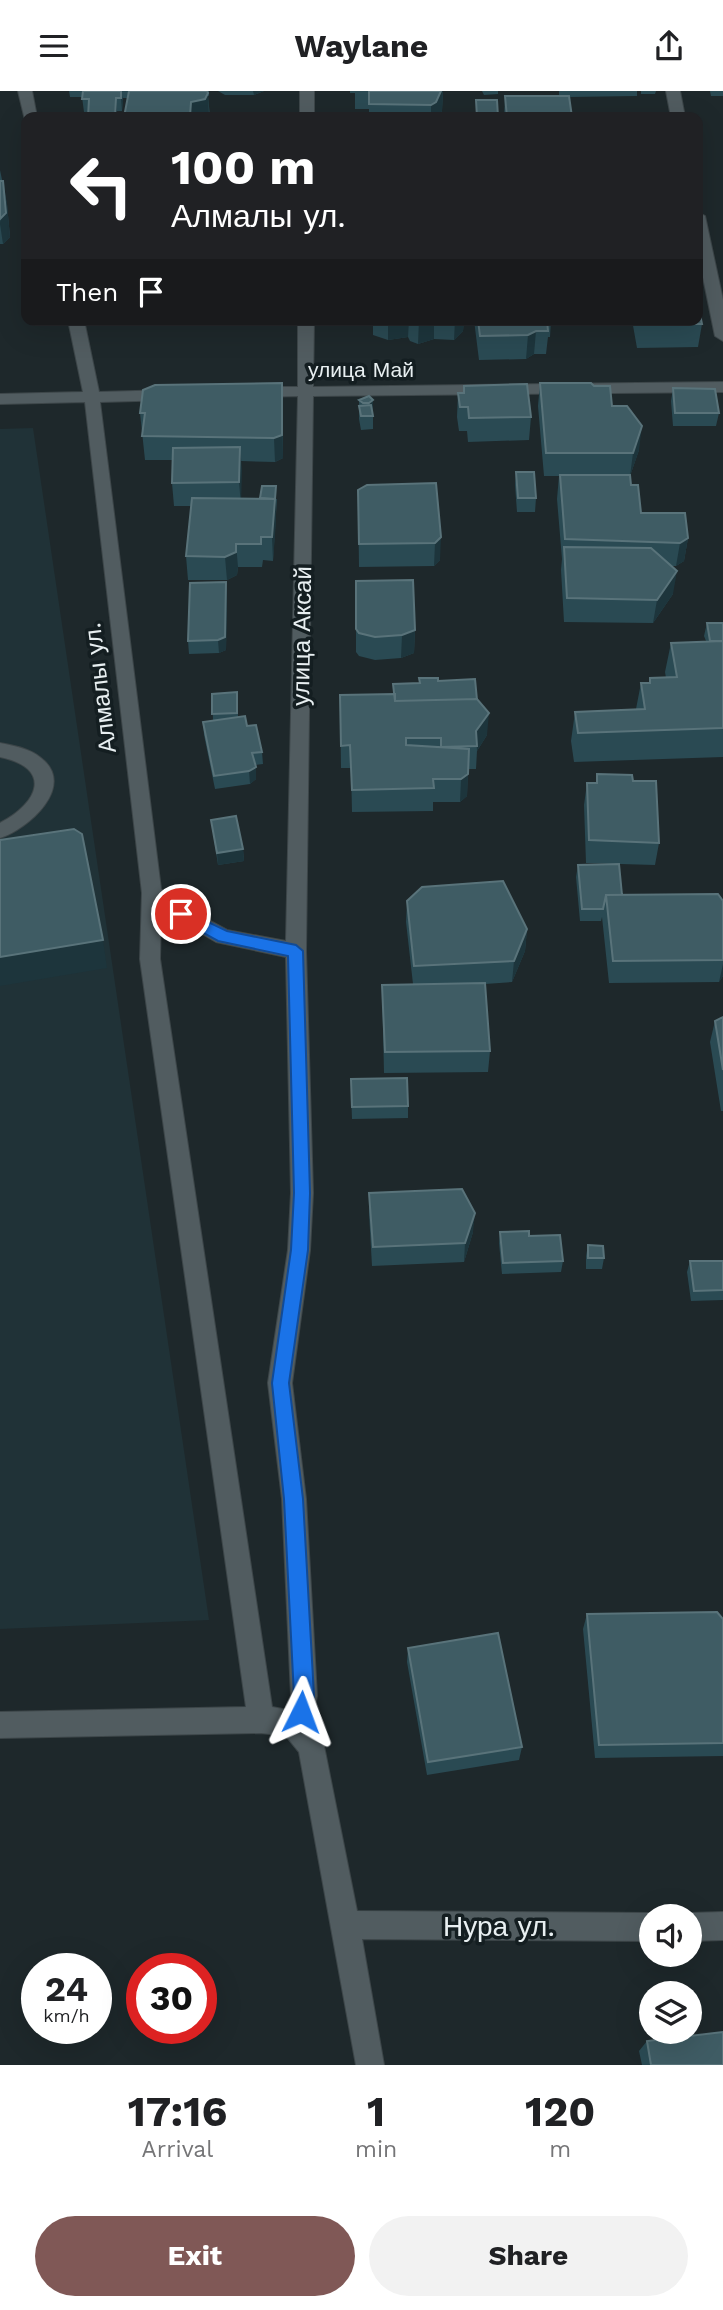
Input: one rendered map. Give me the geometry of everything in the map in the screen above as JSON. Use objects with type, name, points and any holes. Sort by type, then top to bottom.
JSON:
[{"type":"street","points":[[25,91],[29,112]]},
{"type":"street","points":[[307,91],[307,112]]},
{"type":"street","points":[[673,91],[677,112]]},
{"type":"street","points":[[703,240],[723,336]]},
{"type":"street","name":"Алмалы ул.","points":[[77,326],[92,398],[152,893],[150,959],[261,1720]]},
{"type":"street","name":"улица Аксай","points":[[298,1728],[304,1696],[294,1499],[280,1383],[299,1250],[302,1193],[296,951],[306,326]]},
{"type":"street","name":"улица Май","points":[[239,393],[305,390],[723,387]]},
{"type":"street","points":[[0,399],[185,395]]},
{"type":"street","points":[[0,750],[23,755],[37,765],[43,776],[44,788],[38,803],[28,815],[0,831]]},
{"type":"street","points":[[152,893],[181,914],[223,937],[296,951]]},
{"type":"street","points":[[0,1725],[287,1720],[298,1728],[311,1747],[370,2065]]},
{"type":"street","name":"Нура ул.","points":[[346,1925],[639,1927]]},
{"type":"street","points":[[702,1927],[723,1926]]},
{"type":"shaded area","points":[[33,428],[209,1620],[0,1629],[0,429]]},
{"type":"building","points":[[83,91],[121,91],[121,98],[116,98],[115,112],[88,112],[89,99],[82,99]]},
{"type":"building","points":[[129,91],[208,93],[205,99],[191,102],[190,112],[125,112]]},
{"type":"building","points":[[369,91],[441,91],[436,102],[431,105],[369,104]]},
{"type":"building","points":[[505,96],[569,96],[571,112],[507,112]]},
{"type":"building","points":[[476,100],[497,100],[498,112],[477,112]]},
{"type":"building","points":[[0,181],[3,181],[6,213],[0,219]]},
{"type":"building","points":[[479,326],[548,326],[548,331],[536,331],[528,335],[480,336]]},
{"type":"building","points":[[282,383],[282,435],[274,438],[142,436],[145,413],[140,413],[143,390],[155,385]]},
{"type":"building","points":[[540,383],[591,383],[594,386],[610,386],[612,406],[627,406],[642,426],[633,453],[546,453]]},
{"type":"building","points":[[527,384],[531,417],[469,418],[468,407],[460,407],[458,393],[464,393],[464,386]]},
{"type":"building","points":[[673,388],[715,389],[719,413],[675,413]]},
{"type":"building","points":[[369,396],[373,400],[369,403],[359,400]]},
{"type":"building","points":[[371,405],[373,416],[361,416],[359,406]]},
{"type":"building","points":[[240,447],[239,482],[172,483],[173,448]]},
{"type":"building","points":[[516,472],[534,472],[536,498],[518,498]]},
{"type":"building","points":[[560,475],[630,475],[631,485],[638,485],[641,513],[685,513],[688,538],[680,543],[565,539]]},
{"type":"building","points":[[436,483],[441,537],[435,543],[359,544],[358,490],[367,485]]},
{"type":"building","points":[[262,486],[276,486],[275,499],[260,498]]},
{"type":"building","points":[[192,498],[275,499],[272,537],[261,537],[261,544],[236,544],[236,552],[225,557],[186,556]]},
{"type":"building","points":[[564,547],[651,548],[677,571],[657,600],[567,598]]},
{"type":"building","points":[[413,580],[415,630],[402,635],[375,637],[359,633],[356,629],[356,581]]},
{"type":"building","points":[[226,582],[225,637],[218,640],[188,641],[190,583]]},
{"type":"building","points":[[707,623],[723,623],[723,641],[710,641]]},
{"type":"building","points":[[723,641],[723,728],[578,733],[575,712],[645,709],[641,683],[650,683],[650,678],[677,677],[671,643]]},
{"type":"building","points":[[419,678],[438,678],[438,681],[475,679],[477,699],[395,701],[393,684],[420,683]]},
{"type":"building","points":[[237,692],[237,713],[212,714],[212,694]]},
{"type":"building","points":[[395,694],[395,701],[477,699],[489,713],[476,731],[477,746],[441,747],[441,738],[406,738],[406,745],[469,749],[468,774],[461,779],[433,779],[434,788],[352,790],[350,745],[341,746],[340,695]]},
{"type":"building","points":[[245,716],[247,726],[256,725],[262,752],[252,753],[256,767],[249,771],[214,776],[203,722]]},
{"type":"building","points":[[597,774],[632,775],[633,781],[656,781],[659,843],[589,840],[587,783],[597,783]]},
{"type":"building","points":[[236,816],[243,849],[217,853],[211,820]]},
{"type":"building","points":[[74,829],[82,834],[103,940],[0,957],[0,840]]},
{"type":"building","points":[[619,864],[622,895],[606,895],[603,909],[582,909],[578,865]]},
{"type":"building","points":[[503,881],[527,929],[514,961],[414,966],[407,901],[422,887]]},
{"type":"building","points":[[718,894],[723,901],[723,960],[613,961],[606,895]]},
{"type":"building","points":[[485,983],[490,1051],[385,1052],[382,985]]},
{"type":"building","points":[[723,1017],[723,1070],[715,1021]]},
{"type":"building","points":[[407,1078],[408,1106],[352,1107],[351,1079]]},
{"type":"building","points":[[462,1189],[475,1213],[465,1243],[373,1247],[369,1193]]},
{"type":"building","points":[[529,1231],[529,1236],[560,1235],[563,1261],[503,1263],[500,1232]]},
{"type":"building","points":[[588,1245],[603,1246],[604,1258],[588,1258]]},
{"type":"building","points":[[690,1261],[723,1261],[723,1290],[694,1291]]},
{"type":"building","points":[[717,1612],[723,1619],[723,1743],[599,1745],[587,1614]]},
{"type":"building","points":[[498,1633],[522,1747],[428,1762],[408,1648]]},
{"type":"building","points":[[723,2032],[723,2065],[651,2065],[648,2044],[702,2044],[702,2034]]},
{"type":"route","points":[[181,914],[223,937],[296,951],[302,1193],[299,1250],[280,1383],[294,1499],[304,1696],[301,1712]]}]
